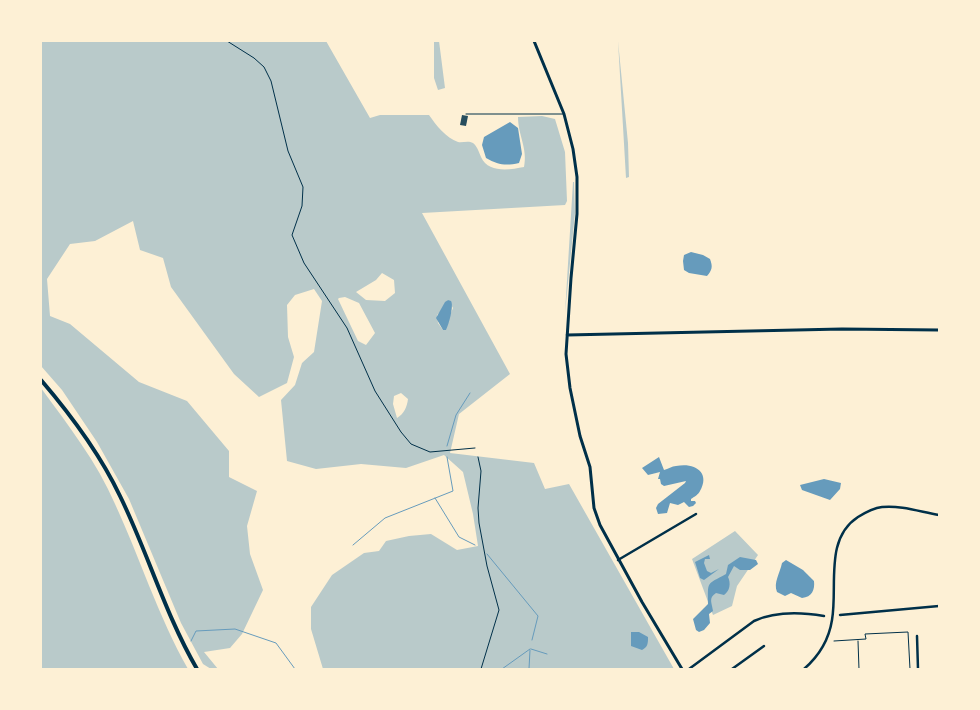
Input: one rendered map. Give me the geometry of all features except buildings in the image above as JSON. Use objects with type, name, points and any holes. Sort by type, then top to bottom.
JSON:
[{"type":"main road","points":[[41,380],[83,434],[112,481],[136,530],[156,584],[197,669]]},
{"type":"street","points":[[534,41],[564,114],[573,149],[578,194],[566,354],[570,388],[580,436],[590,467],[596,514],[618,560],[682,669]]},
{"type":"street","points":[[567,334],[842,328],[939,330]]},
{"type":"street","points":[[804,669],[822,648],[830,630],[834,610],[835,553],[839,540],[847,528],[855,519],[869,510],[883,507],[898,507],[939,515]]},
{"type":"street","points":[[618,560],[696,514]]},
{"type":"street","points":[[840,615],[939,606]]},
{"type":"street","points":[[689,669],[754,621],[766,616],[806,613],[824,616]]},
{"type":"street","points":[[917,636],[918,669]]},
{"type":"street","points":[[732,669],[764,646]]},
{"type":"lane","points":[[466,114],[564,114]]},
{"type":"lane","points":[[834,641],[866,640],[866,634],[908,632],[910,669]]},
{"type":"lane","points":[[858,640],[859,669]]},
{"type":"path","points":[[227,41],[254,58],[264,67],[271,81],[288,151],[303,187],[302,206],[292,235],[304,263],[347,328],[375,391],[400,432],[411,444],[430,452],[475,448]]},
{"type":"path","points":[[478,457],[481,471],[478,508],[479,523],[487,566],[499,610],[481,669]]},
{"type":"shaded area","points":[[41,41],[326,41],[370,118],[380,115],[429,115],[449,138],[458,142],[473,143],[484,162],[489,166],[499,169],[524,167],[525,154],[518,117],[542,116],[555,119],[565,152],[567,201],[565,205],[422,213],[510,374],[459,414],[450,453],[534,463],[545,489],[569,484],[674,669],[323,669],[311,629],[311,607],[332,575],[364,553],[379,551],[386,541],[409,536],[431,534],[457,550],[478,546],[463,472],[444,455],[406,468],[361,464],[316,469],[287,461],[281,400],[295,385],[302,363],[314,352],[322,301],[314,289],[295,295],[287,305],[288,337],[294,357],[287,383],[259,397],[234,374],[171,287],[163,258],[140,250],[133,221],[95,241],[70,244],[47,279],[50,316],[70,324],[139,382],[187,401],[229,451],[229,477],[257,491],[247,526],[250,554],[263,590],[242,634],[230,648],[204,652],[218,669],[211,669],[203,664],[181,623],[129,499],[97,442],[62,390],[41,366]],"holes":[[[382,273],[394,280],[395,293],[385,301],[366,300],[356,292],[376,280]],[[345,297],[359,303],[375,333],[366,345],[358,341],[339,298]],[[448,300],[453,308],[443,330],[438,323],[437,315],[441,312]],[[401,393],[408,399],[405,410],[397,418],[393,404],[394,396]]]},
{"type":"shaded area","points":[[434,41],[439,41],[445,88],[438,90],[434,78]]},
{"type":"shaded area","points":[[618,41],[628,143],[629,177],[626,178]]},
{"type":"shaded area","points":[[573,182],[575,213],[565,313]]},
{"type":"shaded area","points":[[41,388],[81,444],[108,488],[158,608],[188,669],[41,669]]},
{"type":"shaded area","points":[[735,531],[758,555],[737,586],[732,606],[713,615],[692,559]]},
{"type":"water","points":[[510,122],[518,128],[522,154],[519,163],[502,164],[486,158],[482,145],[484,137]]},
{"type":"water","points":[[691,252],[710,259],[712,268],[707,276],[689,273],[684,270],[684,255]]},
{"type":"water","points":[[448,300],[452,303],[452,311],[446,330],[443,330],[436,318]]},
{"type":"water","points":[[659,457],[664,470],[683,465],[694,467],[702,474],[703,484],[700,491],[691,499],[691,501],[696,503],[693,506],[689,507],[684,502],[678,505],[670,503],[667,513],[658,514],[656,508],[658,504],[686,481],[664,486],[661,484],[660,479],[658,479],[660,472],[648,475],[642,468]]},
{"type":"water","points":[[824,479],[841,483],[840,489],[830,500],[802,490],[800,485]]},
{"type":"water","points":[[709,555],[710,559],[705,559],[704,563],[707,571],[711,573],[719,569],[704,580],[700,578],[695,562]]},
{"type":"water","points":[[740,557],[756,560],[758,564],[750,570],[740,570],[734,566],[728,577],[730,584],[728,591],[724,595],[716,593],[712,597],[713,611],[709,614],[710,623],[704,630],[699,632],[696,630],[693,619],[708,604],[708,587],[712,582],[726,574],[728,565]]},
{"type":"water","points":[[786,560],[803,570],[814,581],[814,587],[810,595],[802,598],[791,593],[785,596],[777,592],[777,578],[782,563]]},
{"type":"water","points":[[631,632],[639,632],[648,637],[647,645],[644,649],[631,646]]},
{"type":"waterway","points":[[447,446],[456,415],[470,393]]},
{"type":"waterway","points":[[353,545],[385,518],[453,491],[447,457]]},
{"type":"waterway","points":[[435,498],[459,537],[475,545]]},
{"type":"waterway","points":[[487,554],[538,616],[532,640]]},
{"type":"waterway","points":[[191,641],[196,631],[235,629],[276,643],[295,669]]},
{"type":"waterway","points":[[502,669],[530,649]]},
{"type":"waterway","points":[[531,649],[547,654]]},
{"type":"waterway","points":[[529,669],[530,650]]}]
